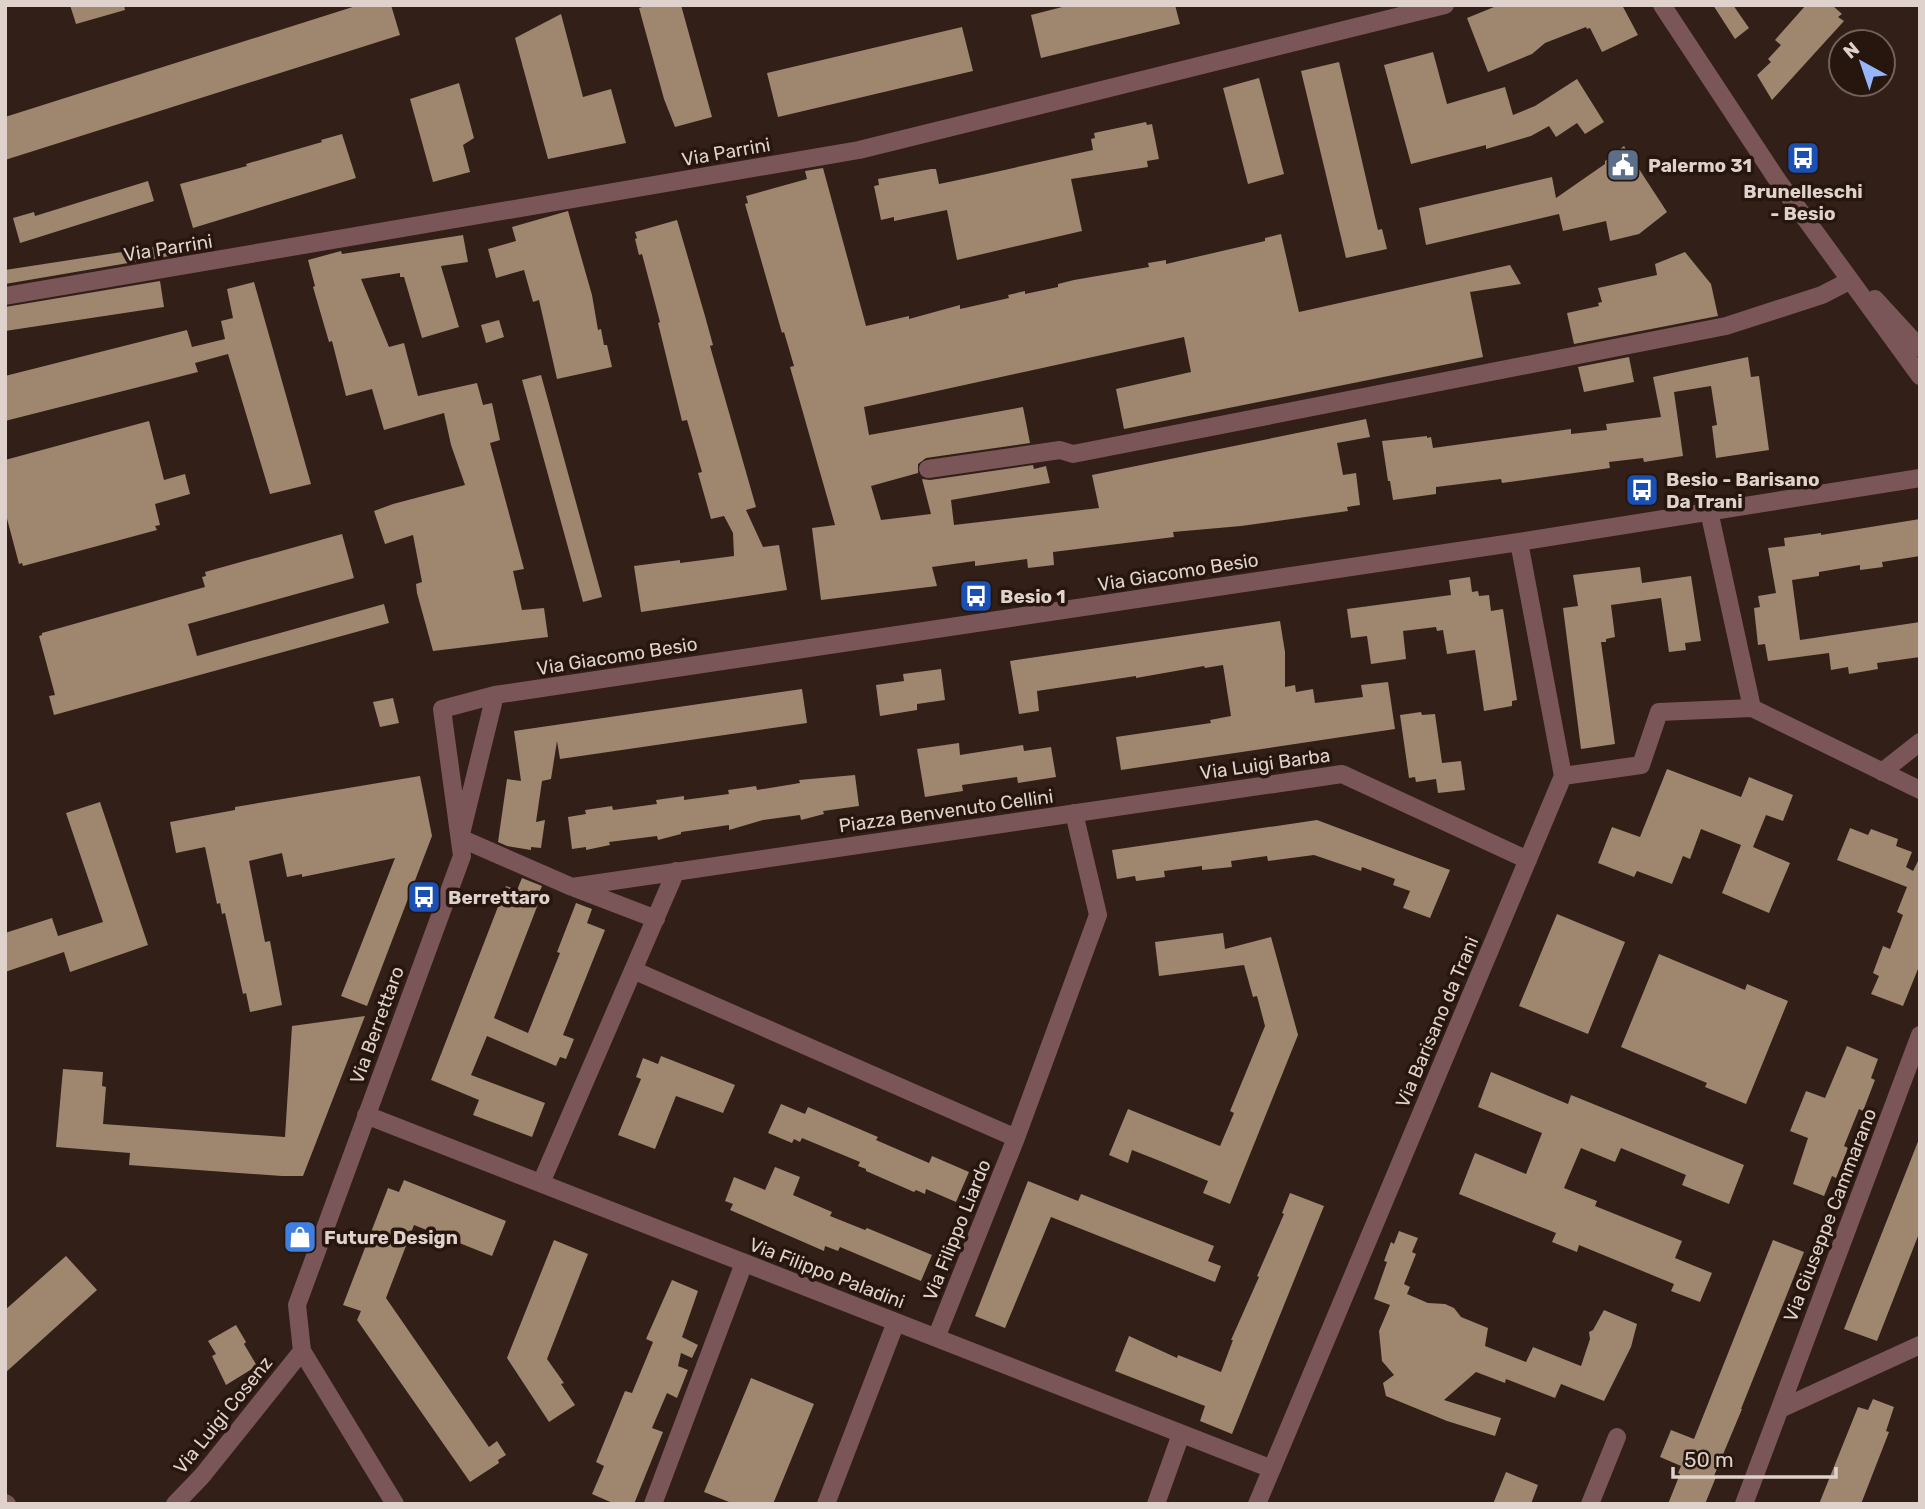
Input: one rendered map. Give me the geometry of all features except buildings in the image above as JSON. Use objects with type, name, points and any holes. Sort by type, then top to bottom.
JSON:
[{"type":"street","name":"Via Parrini","points":[[5,296],[859,150],[1446,5]]},
{"type":"street","points":[[1662,5],[1778,181],[1920,376]]},
{"type":"street","points":[[1849,281],[1877,301],[1920,348]]},
{"type":"street","points":[[928,469],[1060,450],[1073,454],[1726,326],[1822,295],[1849,281]]},
{"type":"street","name":"Via Giacomo Besio","points":[[442,709],[495,695],[1519,542],[1920,478]]},
{"type":"street","points":[[1709,511],[1752,708]]},
{"type":"street","points":[[1519,542],[1563,776],[1641,765],[1660,712],[1752,708],[1920,790]]},
{"type":"street","points":[[495,695],[460,838],[572,887],[656,919]]},
{"type":"street","name":"Via Berrettaro","points":[[302,1351],[297,1305],[462,856],[442,709]]},
{"type":"street","points":[[1882,772],[1920,742]]},
{"type":"street","name":"Via Luigi Barba","points":[[1074,813],[1342,774],[1528,860]]},
{"type":"street","name":"Via Barisano da Trani","points":[[1257,1504],[1563,776]]},
{"type":"street","name":"Piazza Benvenuto Cellini","points":[[572,887],[1074,813],[1098,915],[1016,1138]]},
{"type":"street","points":[[541,1183],[676,872]]},
{"type":"street","points":[[633,970],[1016,1138]]},
{"type":"street","name":"Via Giuseppe Cammarano","points":[[1744,1504],[1920,1035]]},
{"type":"street","name":"Via Filippo Paladini","points":[[366,1115],[1272,1469]]},
{"type":"street","name":"Via Filippo Liardo","points":[[936,1338],[1016,1138]]},
{"type":"street","points":[[653,1504],[744,1263]]},
{"type":"street","points":[[825,1504],[896,1322]]},
{"type":"street","points":[[1780,1409],[1920,1345]]},
{"type":"street","points":[[302,1351],[395,1504]]},
{"type":"street","name":"Via Luigi Cosenz","points":[[175,1504],[202,1476],[302,1351]]},
{"type":"street","points":[[1156,1504],[1181,1434]]},
{"type":"street","points":[[1590,1504],[1617,1437]]},
{"type":"place","name":"Brunelleschi - Besio","points":[[1803,158]]},
{"type":"place","name":"Palermo 31","points":[[1623,165]]},
{"type":"place","name":"Besio - Barisano Da Trani","points":[[1642,490]]},
{"type":"place","name":"Besio 1","points":[[976,596]]},
{"type":"place","name":"Berrettaro","points":[[424,897]]},
{"type":"place","name":"Future Design","points":[[300,1237]]}]
